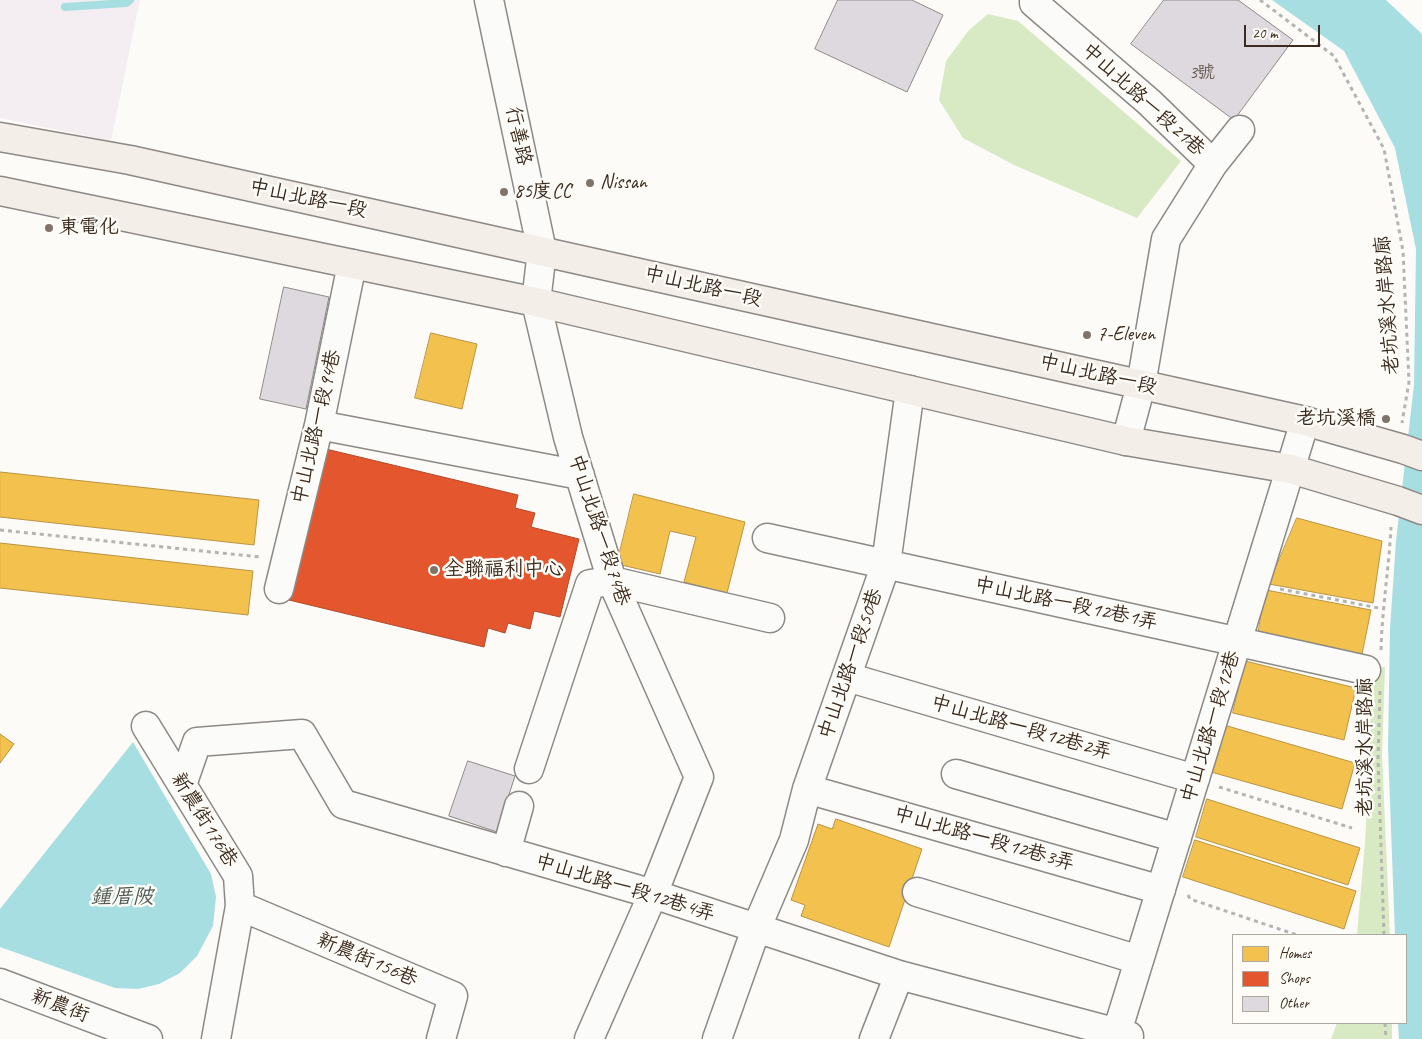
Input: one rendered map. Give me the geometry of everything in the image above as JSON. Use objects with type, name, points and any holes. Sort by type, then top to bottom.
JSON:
[{"type":"main road","name":"中山北路一段","points":[[0,137],[130,160],[1305,421],[1408,451]]},
{"type":"main road","points":[[0,191],[536,302],[1126,441],[1291,469],[1410,505]]},
{"type":"street","name":"行善路","points":[[489,0],[542,251],[536,302]]},
{"type":"street","name":"中山北路一段21巷","points":[[1034,0],[1034,3],[1149,102],[1213,164],[1166,239],[1141,385],[1126,441]]},
{"type":"street","points":[[1213,164],[1240,130]]},
{"type":"street","name":"中山北路一段94巷","points":[[279,589],[319,425],[352,264]]},
{"type":"street","name":"中山北路一段74巷","points":[[536,302],[568,437],[612,581],[699,777],[653,894]]},
{"type":"street","name":"中山北路一段50巷","points":[[717,1039],[756,929],[794,840],[807,789],[886,564],[910,390]]},
{"type":"street","name":"中山北路一段12巷","points":[[1123,1034],[1139,960],[1174,891],[1177,838],[1206,783],[1238,642],[1305,421]]},
{"type":"street","points":[[319,425],[580,475]]},
{"type":"street","name":"中山北路一段12巷1弄","points":[[767,538],[1238,642],[1376,669]]},
{"type":"street","points":[[529,769],[590,584],[612,581],[770,618]]},
{"type":"street","name":"中山北路一段12巷2弄","points":[[847,677],[1206,783]]},
{"type":"street","name":"新農街176巷","points":[[146,726],[238,876],[240,906],[216,1039]]},
{"type":"street","name":"中山北路一段12巷4弄","points":[[182,785],[197,742],[302,734],[343,804],[653,894],[899,976],[1123,1034]]},
{"type":"street","points":[[956,774],[1177,838]]},
{"type":"street","name":"中山北路一段12巷3弄","points":[[807,789],[1174,891]]},
{"type":"street","points":[[506,852],[518,806]]},
{"type":"street","points":[[917,892],[1139,960]]},
{"type":"street","points":[[589,1039],[653,894]]},
{"type":"street","name":"新農街156巷","points":[[240,906],[453,996],[441,1039]]},
{"type":"street","points":[[874,1039],[899,976]]},
{"type":"street","name":"新農街","points":[[0,983],[139,1038]]},
{"type":"path","name":"老坑溪水岸路廊","points":[[1260,0],[1334,56],[1384,149],[1403,251],[1409,382],[1408,451]]},
{"type":"path","points":[[0,530],[261,557]]},
{"type":"path","name":"老坑溪水岸路廊","points":[[1384,934],[1376,669],[1390,558]]},
{"type":"path","points":[[1255,584],[1384,609]]},
{"type":"path","points":[[1206,783],[1352,828]]},
{"type":"path","points":[[1174,891],[1190,899],[1294,934]]},
{"type":"path","points":[[1385,1024],[1386,1039]]},
{"type":"shaded area","points":[[0,0],[140,0],[111,141],[0,118]]},
{"type":"green space","points":[[988,14],[1018,21],[1181,161],[1137,218],[1014,165],[963,138],[939,100],[946,61],[969,30]]},
{"type":"green space","points":[[1385,667],[1382,755],[1390,934],[1357,934],[1370,754],[1371,668]]},
{"type":"green space","points":[[1337,1024],[1392,1024],[1392,1039],[1331,1039]]},
{"type":"water","points":[[1272,0],[1386,0],[1422,34],[1422,1039],[1399,1039],[1398,1024],[1407,1024],[1407,934],[1395,934],[1388,748],[1390,629],[1396,541],[1414,385],[1416,249],[1395,148],[1344,51]]},
{"type":"water","name":"鍾厝陂","points":[[133,742],[211,874],[216,897],[213,926],[197,956],[180,973],[159,984],[138,989],[115,988],[0,947],[0,909]]},
{"type":"building: Homes","points":[[431,333],[477,344],[462,409],[415,398]]},
{"type":"building: Homes","points":[[0,472],[259,500],[254,545],[0,517]]},
{"type":"building: Homes","points":[[634,494],[745,522],[727,593],[684,582],[696,537],[670,531],[660,574],[617,564]]},
{"type":"building: Homes","points":[[1297,518],[1382,541],[1373,603],[1269,584]]},
{"type":"building: Homes","points":[[0,543],[253,571],[248,615],[0,588]]},
{"type":"building: Homes","points":[[1266,590],[1371,610],[1362,654],[1258,634]]},
{"type":"building: Homes","points":[[1245,661],[1356,688],[1344,740],[1233,713]]},
{"type":"building: Homes","points":[[1224,725],[1355,763],[1342,809],[1211,772]]},
{"type":"building: Homes","points":[[0,734],[14,744],[0,763]]},
{"type":"building: Homes","points":[[1207,799],[1360,848],[1348,885],[1196,837]]},
{"type":"building: Homes","points":[[836,819],[922,849],[889,947],[801,916],[805,905],[791,900],[818,824],[832,829]]},
{"type":"building: Homes","points":[[1195,840],[1356,891],[1344,929],[1183,877]]},
{"type":"building: Shops","name":"全聯福利中心","points":[[326,449],[518,495],[515,508],[535,513],[531,527],[579,539],[560,617],[534,611],[530,629],[508,623],[505,633],[488,628],[484,647],[289,600]]},
{"type":"building: Other","points":[[838,0],[912,0],[943,15],[907,92],[815,49]]},
{"type":"building: Other","points":[[1164,0],[1238,0],[1293,40],[1234,120],[1131,44]]},
{"type":"building: Other","points":[[284,287],[329,297],[306,409],[260,399]]},
{"type":"building: Other","points":[[468,761],[515,776],[497,832],[449,816]]},
{"type":"waterway","points":[[65,7],[126,3],[130,0]]},
{"type":"place","name":"Nissan","points":[[590,183]]},
{"type":"place","name":"85度CC","points":[[504,192]]},
{"type":"place","name":"東電化","points":[[49,228]]},
{"type":"place","name":"7-Eleven","points":[[1087,335]]},
{"type":"place","name":"老坑溪橋","points":[[1386,419]]},
{"type":"place","name":"全聯福利中心","points":[[434,570]]}]
